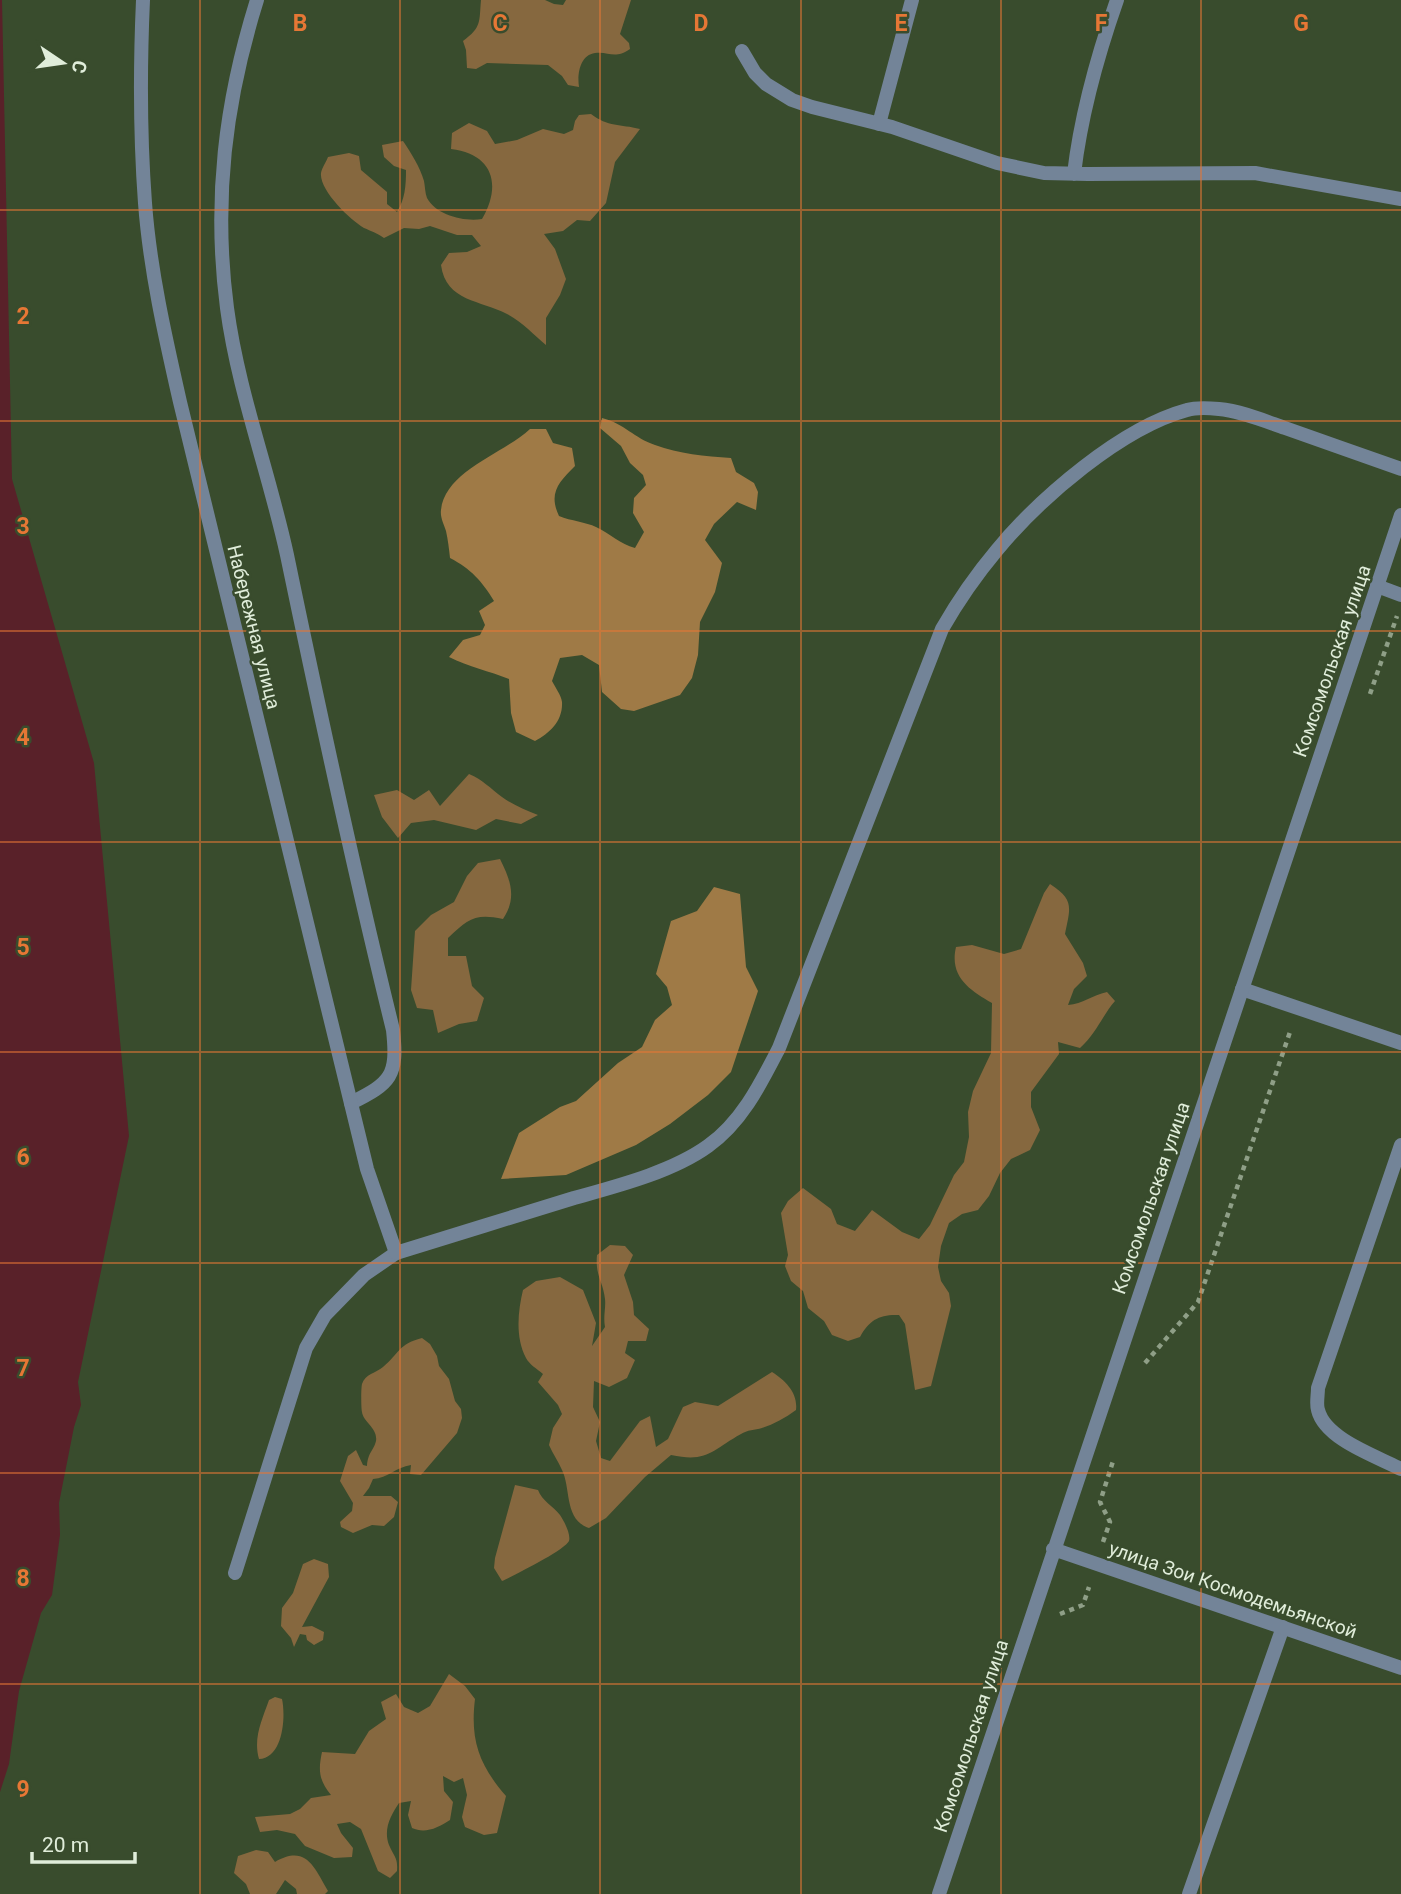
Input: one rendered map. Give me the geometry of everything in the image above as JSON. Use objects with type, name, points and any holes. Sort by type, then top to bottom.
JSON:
[{"type":"street","name":"Набережная улица","points":[[143,0],[142,113],[145,203],[159,310],[367,1169],[396,1253]]},
{"type":"street","points":[[257,0],[240,54],[228,122],[220,179],[221,242],[227,309],[241,375],[286,550],[351,857],[393,1030],[396,1054],[393,1070],[379,1088],[351,1102]]},
{"type":"street","points":[[879,124],[912,0]]},
{"type":"street","points":[[1074,174],[1078,135],[1087,96],[1117,0]]},
{"type":"street","points":[[742,51],[755,73],[778,93],[811,107],[879,124],[997,163],[1044,173],[1255,173],[1401,199]]},
{"type":"street","points":[[235,1573],[306,1348],[325,1315],[364,1275],[396,1253],[611,1187],[681,1162],[709,1146],[732,1124],[753,1097],[779,1048],[942,629],[964,592],[998,548],[1042,504],[1123,439],[1158,420],[1191,409],[1221,409],[1258,419],[1401,469]]},
{"type":"street","name":"Комсомольская улица","points":[[939,1894],[1401,515]]},
{"type":"street","points":[[1377,586],[1401,595]]},
{"type":"street","points":[[1242,989],[1401,1043]]},
{"type":"street","points":[[1401,1145],[1318,1388],[1317,1409],[1325,1425],[1338,1437],[1401,1469]]},
{"type":"street","name":"улица Зои Космодемьянской","points":[[1053,1549],[1401,1668]]},
{"type":"street","points":[[1189,1894],[1283,1627]]},
{"type":"path","points":[[1369,696],[1401,604]]},
{"type":"path","points":[[1141,1376],[1145,1363],[1198,1302],[1293,1022],[1284,1004]]},
{"type":"path","points":[[1056,1626],[1060,1614],[1083,1605],[1110,1522],[1100,1502],[1116,1451]]},
{"type":"shaded area","points":[[0,0],[12,479],[94,763],[129,1136],[78,1382],[81,1405],[59,1503],[60,1535],[52,1595],[41,1613],[19,1691],[9,1764],[0,1792]]},
{"type":"shaded area","points":[[481,0],[545,0],[563,5],[566,0],[631,0],[620,34],[629,43],[630,49],[616,55],[595,53],[586,57],[579,71],[579,87],[568,85],[562,76],[548,65],[487,63],[476,69],[467,68],[463,41],[474,32],[478,23]]},
{"type":"shaded area","points":[[591,114],[609,123],[640,129],[615,162],[606,203],[590,221],[577,220],[563,231],[544,234],[555,249],[566,279],[546,318],[546,345],[512,317],[466,298],[450,286],[441,265],[449,253],[467,252],[481,246],[472,235],[457,235],[430,226],[419,229],[404,228],[384,238],[364,228],[344,212],[330,196],[322,180],[321,173],[328,157],[349,153],[359,156],[361,170],[387,192],[387,204],[397,212],[402,202],[406,170],[394,166],[384,157],[382,145],[403,141],[420,171],[426,196],[431,204],[451,216],[482,219],[492,194],[490,173],[485,164],[476,157],[451,149],[452,133],[469,123],[487,131],[495,144],[517,140],[543,129],[564,134],[573,130],[579,115]]},
{"type":"shaded area","points":[[602,418],[664,448],[731,458],[736,472],[754,483],[758,492],[756,510],[737,502],[714,524],[705,540],[722,563],[715,592],[700,622],[698,655],[692,678],[680,695],[634,711],[621,709],[602,692],[599,665],[582,655],[560,658],[552,681],[561,699],[562,709],[558,721],[535,741],[516,732],[511,713],[509,679],[449,657],[463,640],[480,635],[485,625],[479,611],[494,601],[475,576],[450,558],[441,510],[445,496],[464,474],[530,429],[546,429],[553,443],[572,448],[575,466],[564,477],[555,494],[559,516],[592,525],[635,548],[644,532],[633,513],[634,498],[646,485],[643,475],[630,463],[621,446],[600,428]]},
{"type":"shaded area","points":[[469,774],[502,797],[538,815],[521,824],[496,819],[476,830],[434,820],[411,823],[398,838],[382,817],[374,795],[397,790],[414,800],[429,790],[440,806]]},
{"type":"shaded area","points":[[500,859],[511,889],[510,904],[503,919],[472,919],[448,938],[448,956],[466,956],[472,986],[484,998],[477,1021],[459,1024],[438,1033],[433,1010],[417,1008],[411,990],[415,931],[431,915],[454,902],[467,876],[478,863]]},
{"type":"shaded area","points":[[1050,884],[1067,900],[1069,911],[1065,934],[1083,963],[1087,976],[1074,989],[1068,1005],[1107,992],[1115,1001],[1080,1048],[1058,1042],[1059,1054],[1031,1092],[1031,1107],[1040,1130],[1030,1150],[1011,1159],[978,1210],[962,1214],[949,1223],[941,1246],[938,1267],[941,1281],[949,1293],[951,1306],[931,1386],[915,1390],[905,1324],[899,1315],[876,1319],[860,1337],[848,1341],[832,1335],[824,1321],[808,1308],[803,1291],[791,1281],[785,1266],[788,1255],[781,1213],[788,1201],[803,1188],[831,1209],[837,1224],[855,1231],[872,1210],[902,1232],[919,1239],[930,1225],[954,1175],[964,1162],[969,1137],[968,1112],[973,1091],[991,1053],[992,1003],[963,981],[956,967],[956,947],[972,945],[1004,954],[1021,949]]},
{"type":"shaded area","points":[[714,887],[740,894],[746,967],[758,991],[731,1072],[708,1095],[670,1124],[636,1145],[566,1175],[501,1179],[519,1133],[560,1107],[576,1101],[618,1063],[642,1047],[655,1020],[672,1005],[667,987],[656,974],[671,921],[697,911]]},
{"type":"shaded area","points":[[610,1245],[625,1246],[633,1255],[624,1275],[633,1302],[634,1315],[649,1329],[646,1341],[628,1341],[625,1353],[635,1360],[627,1378],[609,1387],[594,1381],[593,1407],[600,1422],[596,1441],[601,1458],[610,1461],[640,1421],[650,1416],[656,1447],[668,1439],[683,1407],[695,1402],[718,1406],[772,1372],[790,1388],[795,1398],[796,1410],[771,1425],[743,1433],[709,1454],[693,1457],[671,1455],[645,1477],[606,1518],[589,1528],[581,1524],[572,1511],[565,1477],[549,1445],[553,1428],[562,1414],[558,1405],[538,1382],[543,1374],[526,1358],[520,1341],[519,1315],[523,1290],[536,1281],[560,1277],[583,1290],[596,1323],[592,1346],[605,1327],[605,1299],[597,1268],[597,1255]]},
{"type":"shaded area","points":[[422,1338],[430,1344],[437,1356],[439,1366],[449,1379],[455,1401],[461,1409],[462,1418],[457,1433],[421,1475],[410,1474],[411,1465],[373,1479],[363,1496],[391,1496],[398,1502],[394,1517],[384,1526],[372,1525],[353,1533],[341,1527],[340,1522],[352,1511],[353,1503],[340,1481],[348,1456],[356,1450],[363,1465],[367,1466],[376,1441],[375,1432],[362,1412],[362,1384],[403,1346]]},
{"type":"shaded area","points":[[515,1485],[538,1490],[562,1518],[569,1541],[549,1556],[502,1581],[494,1568],[495,1558]]},
{"type":"shaded area","points":[[314,1559],[328,1564],[329,1577],[302,1627],[312,1626],[324,1632],[323,1640],[314,1645],[307,1640],[306,1635],[300,1634],[294,1647],[291,1638],[281,1626],[282,1608],[293,1593],[303,1564]]},
{"type":"shaded area","points":[[449,1674],[465,1686],[475,1699],[474,1727],[478,1751],[489,1774],[506,1796],[497,1833],[484,1835],[465,1827],[462,1817],[467,1795],[463,1778],[454,1782],[443,1776],[444,1791],[453,1802],[450,1820],[436,1828],[422,1830],[412,1828],[408,1815],[411,1801],[399,1803],[393,1812],[387,1839],[396,1860],[397,1871],[390,1878],[378,1871],[361,1829],[350,1822],[337,1824],[353,1848],[352,1857],[334,1858],[305,1846],[295,1834],[277,1830],[260,1832],[255,1817],[290,1814],[311,1798],[331,1795],[320,1775],[322,1752],[355,1754],[369,1731],[386,1719],[381,1702],[396,1694],[404,1707],[418,1713],[430,1706]]},
{"type":"shaded area","points":[[275,1697],[282,1699],[281,1735],[273,1752],[259,1759],[259,1729],[269,1700]]},
{"type":"shaded area","points":[[256,1850],[268,1852],[275,1862],[286,1857],[302,1857],[313,1867],[328,1891],[325,1894],[297,1894],[296,1889],[285,1880],[276,1894],[250,1894],[246,1884],[234,1873],[238,1856]]}]
